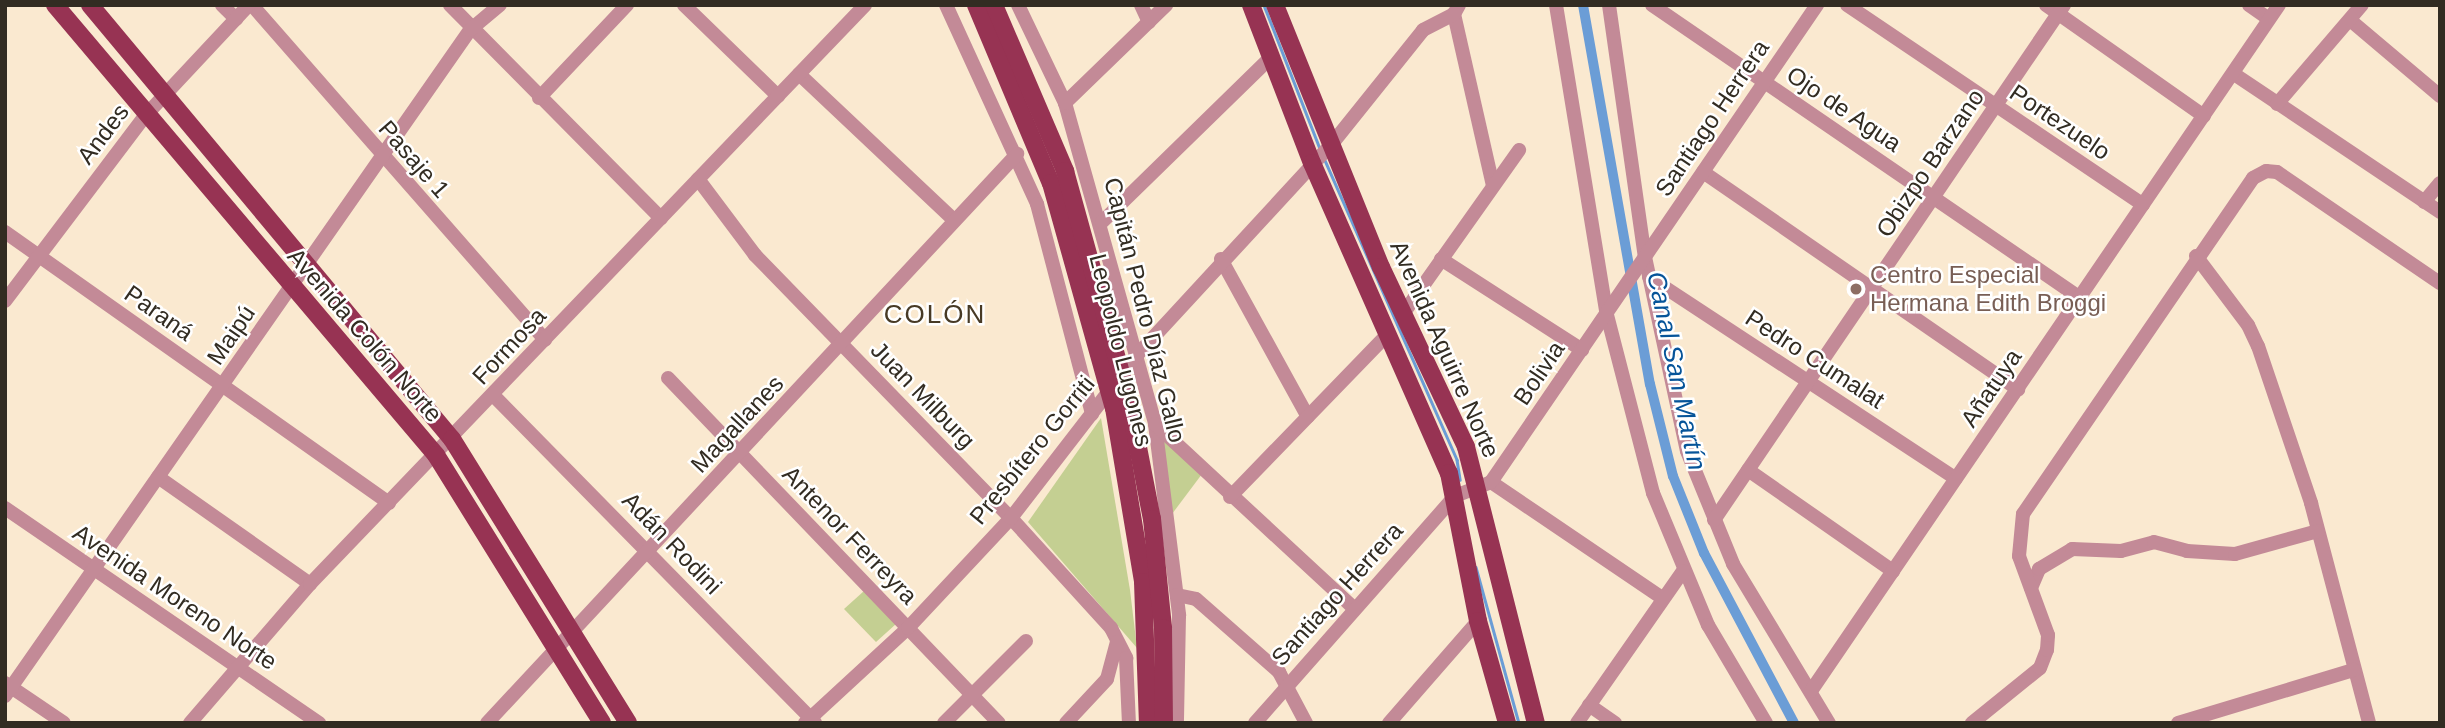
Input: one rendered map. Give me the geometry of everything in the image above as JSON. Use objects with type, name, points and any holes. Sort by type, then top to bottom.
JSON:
[{"type":"main road","name":"Avenida Colón Norte","points":[[55,5],[145,116],[436,454],[602,723]]},
{"type":"main road","name":"Avenida Colón Norte","points":[[90,5],[162,95],[452,439],[628,723]]},
{"type":"main road","name":"Leopoldo Lugones","points":[[976,5],[1051,183],[1109,391],[1143,582],[1148,723]]},
{"type":"main road","name":"Leopoldo Lugones","points":[[993,5],[1065,171],[1122,374],[1152,519],[1163,628],[1164,723]]},
{"type":"main road","name":"Avenida Aguirre Norte","points":[[1251,5],[1270,58],[1403,314],[1485,485],[1536,723]]},
{"type":"main road","name":"Avenida Aguirre Norte","points":[[1275,5],[1321,155],[1388,334],[1429,421],[1455,496],[1478,621],[1507,723]]},
{"type":"street","points":[[222,5],[236,19]]},
{"type":"street","name":"Andes","points":[[5,301],[162,95],[251,5]]},
{"type":"street","name":"Pasaje 1","points":[[251,5],[545,340]]},
{"type":"street","points":[[450,5],[470,30],[661,218]]},
{"type":"street","name":"Maipú","points":[[7,689],[94,570],[470,30],[500,5]]},
{"type":"street","points":[[539,98],[626,5]]},
{"type":"street","points":[[684,5],[778,96]]},
{"type":"street","name":"Formosa","points":[[190,723],[310,584],[494,396],[865,5]]},
{"type":"street","points":[[946,5],[1017,154],[1046,230],[1092,414]]},
{"type":"street","name":"Capitán Pedro Díaz Gallo","points":[[1018,5],[1065,103],[1102,222],[1155,424],[1177,595],[1178,723]]},
{"type":"street","points":[[1141,5],[1149,22]]},
{"type":"street","points":[[1065,103],[1166,5]]},
{"type":"street","points":[[1556,5],[1607,315],[1653,494],[1683,571],[1708,625],[1766,723]]},
{"type":"street","name":"Ojo de Agua","points":[[1652,5],[2080,298]]},
{"type":"street","name":"Santiago Herrera","points":[[1645,257],[1817,5]]},
{"type":"street","name":"Portezuelo","points":[[1847,5],[2143,205]]},
{"type":"street","points":[[2249,5],[2269,19]]},
{"type":"street","name":"Añatuya","points":[[1811,691],[2279,5]]},
{"type":"street","points":[[2277,104],[2362,5]]},
{"type":"street","points":[[2056,8],[2204,116]]},
{"type":"street","name":"Obizpo Barzano","points":[[1714,520],[1996,106],[2056,8]]},
{"type":"street","points":[[1613,9],[1645,257],[1686,451],[1714,520],[1763,618],[1829,723]]},
{"type":"street","points":[[1457,10],[1493,186]]},
{"type":"street","name":"Presbítero Gorriti","points":[[810,721],[908,628],[1011,518],[1137,355],[1221,259],[1321,155],[1423,30],[1457,10]]},
{"type":"street","points":[[2350,20],[2440,96]]},
{"type":"street","points":[[1102,222],[1270,58]]},
{"type":"street","points":[[799,74],[954,220]]},
{"type":"street","points":[[2234,74],[2440,212]]},
{"type":"street","points":[[1403,314],[1519,150]]},
{"type":"street","name":"Magallanes","points":[[487,723],[570,630],[741,455],[1017,154]]},
{"type":"street","points":[[1703,172],[2018,389]]},
{"type":"street","points":[[1972,723],[2040,668],[2048,635],[2018,548],[2023,514],[2196,256],[2253,178],[2277,172],[2440,283]]},
{"type":"street","name":"Juan Milburg","points":[[698,179],[755,255],[1011,518],[1111,628],[1126,657],[1129,723]]},
{"type":"street","points":[[2424,202],[2440,183]]},
{"type":"street","name":"Paraná","points":[[5,232],[389,503]]},
{"type":"street","points":[[2196,256],[2243,317],[2258,346],[2318,531],[2370,723]]},
{"type":"street","name":"Bolivia","points":[[1485,485],[1607,315],[1645,257]]},
{"type":"street","points":[[1221,259],[1308,417]]},
{"type":"street","points":[[1441,259],[1582,350]]},
{"type":"street","name":"Pedro Cumalat","points":[[1649,277],[1956,479]]},
{"type":"street","points":[[1230,497],[1388,334]]},
{"type":"street","name":"Antenor Ferreyra","points":[[668,379],[999,723]]},
{"type":"street","name":"Adán Rodini","points":[[494,396],[648,550],[810,721]]},
{"type":"street","points":[[1155,424],[1230,497],[1354,608]]},
{"type":"street","points":[[1748,470],[1893,572]]},
{"type":"street","points":[[158,477],[310,584]]},
{"type":"street","points":[[1455,496],[1485,485],[1661,597]]},
{"type":"street","name":"Santiago Herrera","points":[[1255,723],[1455,496]]},
{"type":"street","name":"Avenida Moreno Norte","points":[[5,508],[319,723]]},
{"type":"street","points":[[2031,588],[2039,569],[2072,549],[2121,551],[2154,542],[2187,551],[2235,554],[2318,531]]},
{"type":"street","points":[[1577,723],[1661,597],[1683,571]]},
{"type":"street","points":[[1177,595],[1196,599],[1279,672],[1306,723]]},
{"type":"street","points":[[1389,723],[1478,621]]},
{"type":"street","points":[[1066,723],[1107,679],[1117,640]]},
{"type":"street","points":[[944,723],[1026,641]]},
{"type":"street","points":[[2178,723],[2354,670]]},
{"type":"street","points":[[7,689],[64,723]]},
{"type":"street","points":[[1589,705],[1615,723]]},
{"type":"green space","points":[[1101,418],[1130,590],[1137,648],[1028,522]]},
{"type":"green space","points":[[1162,436],[1202,474],[1172,514]]},
{"type":"green space","points":[[864,591],[896,624],[876,642],[844,609]]},
{"type":"waterway","points":[[1264,5],[1320,149]]},
{"type":"waterway","name":"Canal San Martín","points":[[1583,5],[1650,384],[1673,476],[1704,553],[1794,723]]},
{"type":"waterway","points":[[1324,158],[1457,460],[1460,480]]},
{"type":"waterway","points":[[1476,567],[1519,723]]},
{"type":"place","name":"Centro Especial Hermana Edith Broggi","points":[[1856,289]]},
{"type":"district","name":"COLÓN","points":[[935,315]]}]
